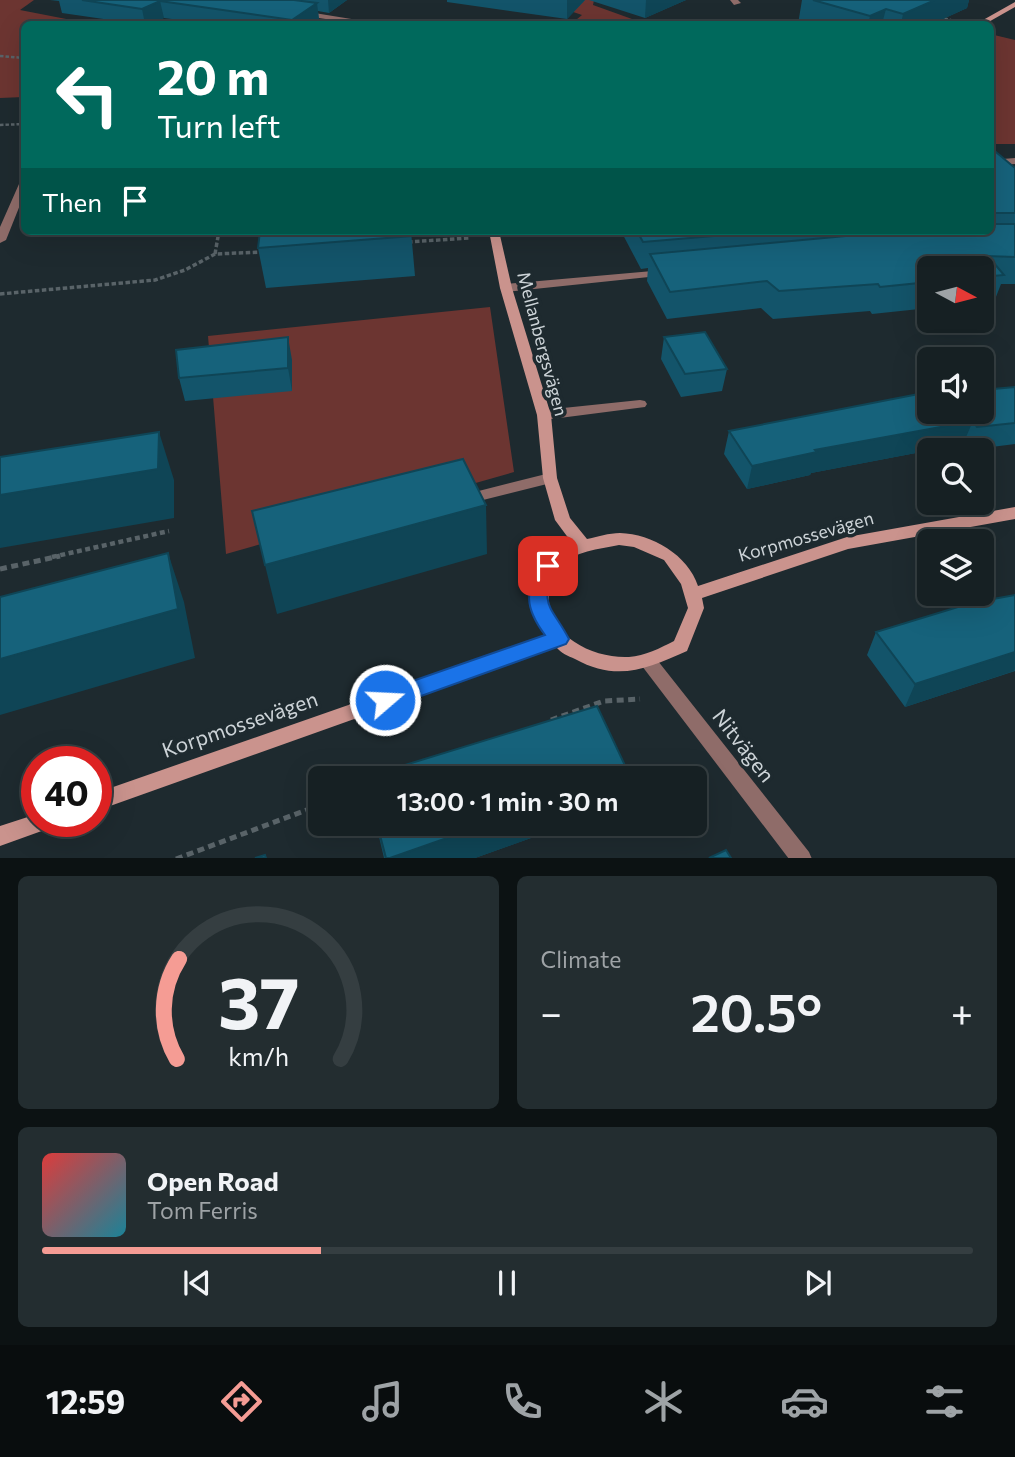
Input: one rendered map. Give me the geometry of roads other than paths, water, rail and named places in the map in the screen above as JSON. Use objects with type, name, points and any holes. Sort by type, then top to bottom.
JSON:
[{"type":"street","points":[[985,21],[1015,4]]},
{"type":"street","points":[[290,10],[353,21]]},
{"type":"street","points":[[994,163],[1015,161]]},
{"type":"street","points":[[0,240],[21,191]]},
{"type":"street","name":"Mellanbergsvägen","points":[[494,235],[506,288],[544,415],[550,478],[563,520],[582,544]]},
{"type":"street","points":[[506,288],[674,272]]},
{"type":"street","points":[[544,415],[640,404]]},
{"type":"street","points":[[445,505],[550,478]]},
{"type":"street","name":"Korpmossevägen","points":[[692,595],[846,543],[1015,513]]},
{"type":"street","points":[[618,539],[637,542],[670,556],[689,582],[692,595],[696,608],[681,646],[648,661],[625,665],[574,653],[559,639],[542,616],[538,604],[538,585],[548,566],[582,544],[618,539]]},
{"type":"street","name":"Korpmossevägen","points":[[112,796],[559,639]]},
{"type":"street","name":"Nitvägen","points":[[648,661],[801,858]]},
{"type":"street","points":[[0,836],[21,829]]}]
